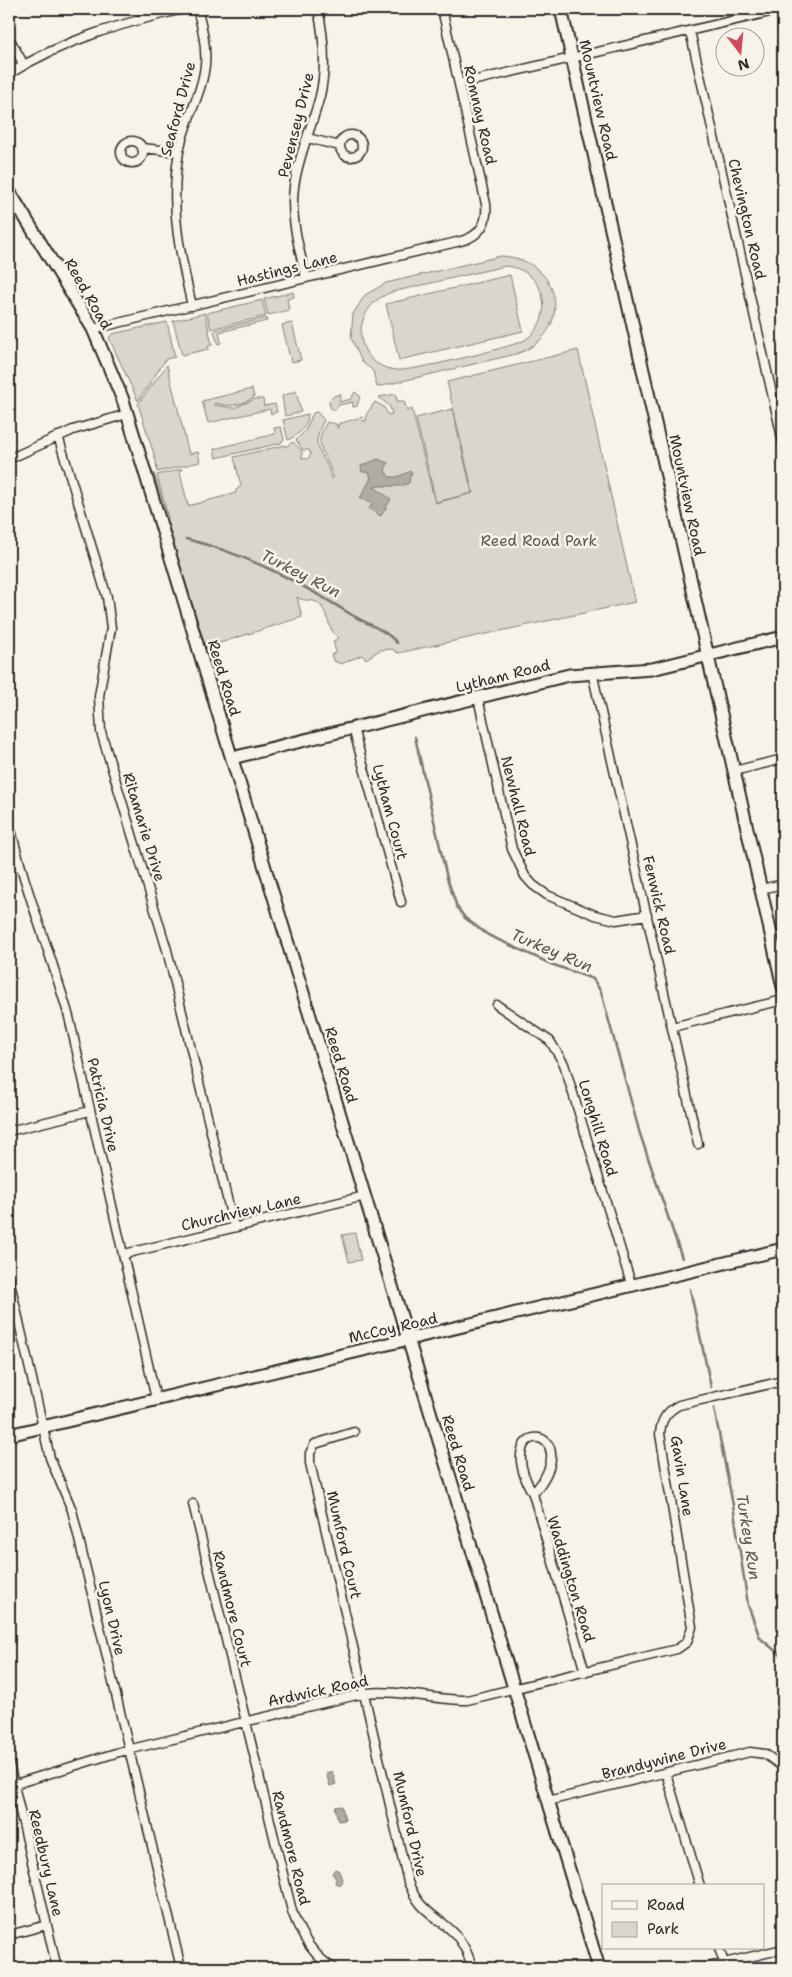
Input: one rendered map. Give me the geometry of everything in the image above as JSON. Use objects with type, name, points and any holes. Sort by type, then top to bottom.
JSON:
[{"type":"main road","name":"Mountview Road","points":[[562,9],[783,988]]},
{"type":"main road","name":"Reed Road","points":[[9,191],[93,330],[116,380],[365,1196],[407,1340],[600,1968]]},
{"type":"main road","name":"Lytham Road","points":[[232,758],[569,675],[592,672],[642,671],[783,637]]},
{"type":"main road","name":"McCoy Road","points":[[9,1435],[783,1250]]},
{"type":"street","points":[[9,74],[80,37],[127,22],[184,9]]},
{"type":"street","name":"Seaford Drive","points":[[192,306],[178,246],[175,222],[175,185],[179,152],[205,65],[204,40],[197,9]]},
{"type":"street","name":"Pevensey Drive","points":[[306,278],[295,232],[293,198],[300,158],[324,80],[324,43],[318,9]]},
{"type":"street","name":"Romnay Road","points":[[442,9],[486,204],[486,216],[483,227]]},
{"type":"street","points":[[459,84],[783,9]]},
{"type":"street","name":"Chevington Road","points":[[690,31],[783,442]]},
{"type":"street","points":[[9,38],[24,65]]},
{"type":"street","points":[[307,138],[340,146]]},
{"type":"street","points":[[142,148],[179,152]]},
{"type":"street","name":"Hastings Lane","points":[[93,330],[466,239],[476,234],[483,227]]},
{"type":"street","points":[[9,459],[58,436],[127,414]]},
{"type":"street","name":"Ritamarie Drive","points":[[58,436],[107,597],[111,628],[99,696],[101,732],[167,950],[234,1227]]},
{"type":"street","name":"Fenwick Road","points":[[592,672],[698,1144]]},
{"type":"street","name":"Newhall Road","points":[[478,698],[512,849],[525,876],[533,885],[547,895],[595,916],[616,920],[647,915]]},
{"type":"street","name":"Lytham Court","points":[[353,728],[401,902]]},
{"type":"street","points":[[734,771],[783,759]]},
{"type":"street","name":"Patricia Drive","points":[[9,821],[19,866],[59,982],[124,1254],[156,1399]]},
{"type":"street","points":[[9,868],[19,866]]},
{"type":"street","points":[[761,889],[783,884]]},
{"type":"street","points":[[672,1027],[783,1000]]},
{"type":"street","name":"Longhill Road","points":[[497,1004],[550,1041],[564,1064],[632,1287]]},
{"type":"street","points":[[9,1131],[90,1111]]},
{"type":"street","name":"Churchview Lane","points":[[124,1254],[365,1196]]},
{"type":"street","name":"Lyon Drive","points":[[9,1278],[54,1470],[72,1510],[130,1749],[180,1968]]},
{"type":"street","name":"Gavin Lane","points":[[691,1636],[690,1608],[660,1434],[661,1423],[669,1412],[679,1405],[783,1381]]},
{"type":"street","name":"Mumford Court","points":[[354,1432],[320,1442],[312,1448],[310,1459],[365,1693]]},
{"type":"street","name":"Waddington Road","points":[[533,1494],[540,1486],[553,1456],[550,1447],[541,1438],[528,1440],[520,1448],[519,1454],[527,1484],[533,1494],[585,1672]]},
{"type":"street","name":"Randmore Court","points":[[193,1504],[246,1721]]},
{"type":"street","name":"Ardwick Road","points":[[11,1786],[130,1749],[365,1693],[400,1693],[446,1700],[466,1700],[514,1690],[670,1652],[682,1646],[691,1636]]},
{"type":"street","name":"Mumford Drive","points":[[365,1693],[408,1882],[421,1907],[453,1931],[467,1952],[472,1968]]},
{"type":"street","name":"Randmore Road","points":[[246,1721],[298,1926],[309,1945],[323,1962],[333,1968]]},
{"type":"street","name":"Brandywine Drive","points":[[548,1801],[750,1752],[765,1754],[783,1767]]},
{"type":"street","name":"Reedbury Lane","points":[[9,1764],[11,1786],[58,1968]]},
{"type":"street","points":[[666,1773],[699,1884]]},
{"type":"street","points":[[9,1935],[47,1925]]},
{"type":"street","points":[[703,1968],[783,1949]]},
{"type":"street","points":[[720,1950],[724,1963]]},
{"type":"green space","points":[[501,256],[522,260],[538,270],[549,283],[554,299],[554,315],[548,331],[535,344],[516,354],[377,387],[373,371],[362,362],[351,338],[353,314],[365,295],[386,283]],"holes":[[[505,266],[519,269],[530,276],[538,286],[542,297],[543,309],[541,321],[534,332],[523,341],[459,359],[405,370],[381,366],[370,358],[364,347],[361,335],[363,322],[368,310],[378,299],[392,292]]]},
{"type":"green space","points":[[510,275],[523,331],[399,360],[386,304]]},
{"type":"green space","points":[[293,292],[294,297],[287,299],[289,310],[268,315],[264,299]]},
{"type":"green space","points":[[262,300],[266,316],[211,329],[207,313]]},
{"type":"green space","points":[[205,313],[212,345],[208,346],[209,349],[182,355],[173,321]]},
{"type":"green space","points":[[266,318],[267,321],[219,332],[221,343],[218,344],[214,332],[216,330]]},
{"type":"green space","points":[[167,322],[175,357],[166,359],[138,401],[109,338],[112,334]]},
{"type":"green space","points":[[292,323],[301,360],[291,362],[282,325]]},
{"type":"green space","name":"Reed Road Park","points":[[578,350],[635,602],[398,653],[392,649],[380,650],[366,659],[362,655],[341,664],[334,661],[331,655],[336,652],[333,641],[339,638],[333,632],[322,607],[317,602],[297,597],[302,617],[207,647],[206,649],[152,473],[154,473],[168,518],[157,475],[182,469],[180,472],[188,506],[236,493],[236,490],[241,486],[234,457],[285,445],[285,447],[293,442],[302,451],[302,458],[307,459],[311,455],[309,450],[303,450],[296,440],[305,431],[313,413],[317,412],[324,420],[319,431],[317,445],[329,469],[331,479],[333,479],[320,445],[322,431],[327,422],[336,424],[338,428],[338,424],[362,417],[363,421],[366,421],[366,415],[375,402],[384,407],[388,415],[392,414],[390,407],[379,397],[396,394],[397,401],[404,401],[407,411],[412,409],[435,503],[473,493],[447,382]]},
{"type":"green space","points":[[167,365],[189,454],[198,452],[200,462],[157,472],[156,461],[138,404]]},
{"type":"green space","points":[[252,389],[254,397],[244,402],[230,405],[215,403],[214,405],[234,408],[255,399],[263,399],[264,406],[275,404],[277,412],[271,414],[270,409],[208,423],[202,401]]},
{"type":"green space","points":[[296,391],[301,412],[285,416],[282,396]]},
{"type":"green space","points":[[355,392],[360,396],[357,406],[353,407],[353,402],[339,405],[334,411],[330,407],[329,401],[334,396],[341,394],[339,402],[351,399]]},
{"type":"green space","points":[[452,409],[472,493],[436,502],[416,418]]},
{"type":"green space","points":[[308,414],[302,430],[288,440],[283,420]]},
{"type":"green space","points":[[281,427],[284,439],[281,443],[216,458],[214,449],[275,434],[274,428]]},
{"type":"green space","points":[[355,1233],[361,1260],[349,1262],[342,1235]]},
{"type":"shaded area","points":[[378,459],[388,463],[385,470],[389,477],[397,477],[411,471],[412,474],[410,475],[409,483],[404,485],[374,487],[391,499],[381,516],[369,509],[373,503],[360,498],[371,478],[369,472],[362,472],[361,466]]},
{"type":"shaded area","points":[[332,1771],[336,1784],[330,1786],[326,1773]]},
{"type":"shaded area","points":[[342,1806],[345,1820],[338,1821],[335,1807]]},
{"type":"shaded area","points":[[335,1869],[339,1871],[343,1882],[340,1885],[335,1883],[336,1879],[332,1873]]},
{"type":"waterway","name":"Turkey Run","points":[[186,539],[208,545],[272,570],[382,631],[397,643]]},
{"type":"waterway","name":"Turkey Run","points":[[415,737],[447,878],[457,907],[465,918],[488,935],[551,964],[593,979],[601,992],[640,1134],[682,1258]]},
{"type":"waterway","name":"Turkey Run","points":[[690,1289],[711,1387]]},
{"type":"waterway","name":"Turkey Run","points":[[714,1408],[733,1505],[748,1605],[760,1638],[783,1657]]}]
